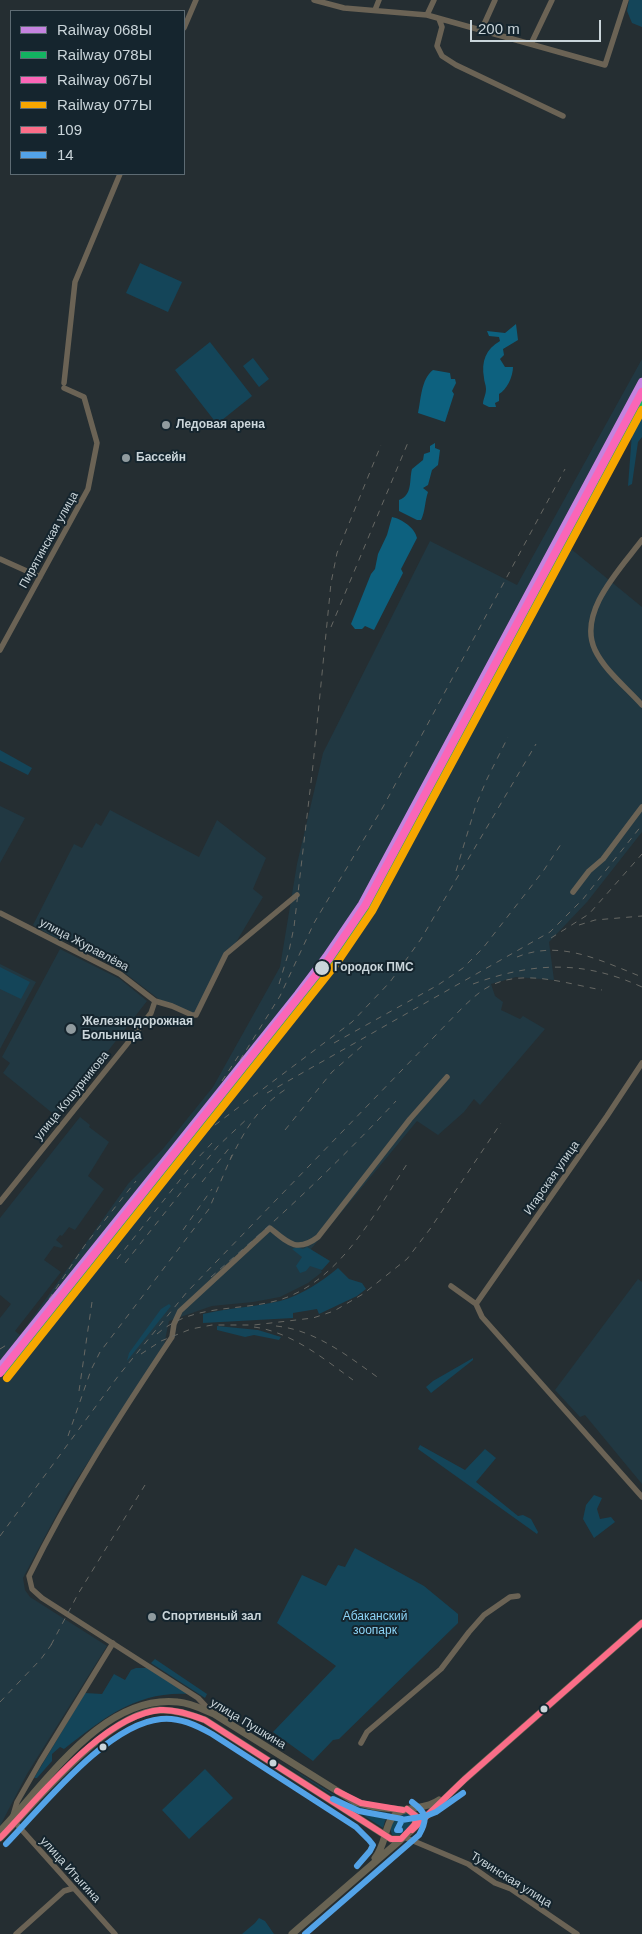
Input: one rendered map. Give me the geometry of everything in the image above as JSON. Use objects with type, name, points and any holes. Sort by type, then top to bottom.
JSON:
[{"type":"main road","points":[[292,1934],[403,1838],[458,1786],[642,1623]]},
{"type":"main road","name":"улица Пушкина","points":[[0,1838],[37,1787],[79,1746],[112,1720],[132,1708],[156,1702],[178,1702],[194,1705],[214,1714],[355,1802],[375,1807],[405,1810],[419,1808],[432,1804],[458,1786]]},
{"type":"main road","name":"улица Пушкина","points":[[0,1831],[13,1822],[58,1777],[104,1736],[139,1714],[159,1710],[180,1711],[205,1720],[386,1836]]},
{"type":"main road","points":[[363,1872],[382,1848],[392,1818],[405,1810],[416,1816],[416,1824],[412,1830]]},
{"type":"main road","points":[[361,1820],[377,1834],[382,1841],[382,1848]]},
{"type":"main road","points":[[386,1836],[391,1839],[403,1838]]},
{"type":"street","points":[[185,26],[196,0]]},
{"type":"street","points":[[314,0],[344,8],[427,16],[606,65],[626,0]]},
{"type":"street","points":[[374,10],[379,0]]},
{"type":"street","points":[[427,16],[434,0]]},
{"type":"street","points":[[480,30],[495,0]]},
{"type":"street","points":[[531,44],[552,0]]},
{"type":"street","points":[[439,19],[442,27],[437,46],[442,56],[456,65],[563,116]]},
{"type":"street","name":"Пирятинская улица","points":[[0,650],[88,490],[97,444],[84,398],[64,385],[75,282],[120,175]]},
{"type":"street","points":[[642,540],[600,595],[589,631],[592,642],[602,661],[642,705]]},
{"type":"street","points":[[0,559],[40,577]]},
{"type":"street","points":[[573,892],[589,871],[603,859],[642,807]]},
{"type":"street","name":"улица Журавлёва","points":[[0,913],[120,974],[155,1001],[196,1015],[226,954],[297,895]]},
{"type":"street","name":"улица Кошурникова","points":[[0,1202],[127,1044],[150,1013],[155,1001]]},
{"type":"street","name":"Игарская улица","points":[[476,1304],[642,1063]]},
{"type":"street","points":[[214,1714],[198,1698],[42,1598],[32,1589],[28,1576],[47,1538],[98,1450],[172,1337],[174,1324],[180,1311],[270,1228],[288,1242],[298,1246],[308,1244],[318,1237],[410,1118],[447,1077]]},
{"type":"street","points":[[451,1286],[476,1304],[482,1317],[642,1497]]},
{"type":"street","points":[[361,1743],[367,1732],[441,1669],[484,1615],[493,1611],[510,1598],[518,1596]]},
{"type":"street","points":[[13,1822],[16,1802],[113,1643]]},
{"type":"street","name":"улица Итыгина","points":[[13,1822],[115,1934]]},
{"type":"street","name":"Тувинская улица","points":[[403,1838],[468,1864],[496,1883],[511,1889],[577,1934]]},
{"type":"street","points":[[16,1934],[64,1891],[74,1888]]},
{"type":"shaded area","points":[[516,324],[518,340],[503,349],[504,355],[500,359],[505,367],[513,367],[511,378],[505,389],[499,394],[499,401],[495,403],[496,407],[489,407],[483,404],[486,389],[483,366],[488,352],[500,341],[499,337],[489,336],[487,331],[505,333]]},
{"type":"shaded area","points":[[642,359],[642,406],[565,544],[642,607],[642,832],[587,902],[549,942],[554,980],[516,977],[491,984],[495,996],[503,1002],[501,1010],[520,1019],[523,1016],[545,1029],[480,1105],[474,1099],[464,1112],[438,1135],[417,1121],[311,1249],[322,1272],[308,1283],[280,1297],[212,1306],[169,1321],[164,1345],[68,1493],[23,1578],[25,1590],[30,1597],[107,1646],[27,1774],[0,1826],[0,1318],[11,1304],[0,1295],[0,1218],[80,1117],[90,1125],[89,1127],[109,1142],[88,1176],[104,1189],[75,1230],[69,1227],[56,1240],[63,1246],[61,1248],[54,1246],[44,1260],[61,1272],[15,1331],[20,1335],[128,1184],[162,1150],[213,1087],[280,967],[297,864],[323,753],[430,541],[517,585]]},
{"type":"shaded area","points":[[433,370],[450,373],[451,379],[455,379],[456,383],[452,391],[454,394],[445,422],[418,413],[424,384]]},
{"type":"shaded area","points":[[435,443],[435,448],[440,450],[438,465],[432,470],[428,485],[423,488],[428,492],[421,520],[417,520],[399,511],[399,500],[407,495],[412,469],[423,460],[424,454],[430,452],[430,446]]},
{"type":"shaded area","points":[[392,517],[408,524],[417,538],[401,569],[403,573],[374,630],[365,626],[362,629],[355,629],[351,624],[371,574],[375,569],[378,554],[387,535]]},
{"type":"shaded area","points":[[0,806],[25,818],[0,863]]},
{"type":"shaded area","points":[[110,810],[199,857],[217,820],[266,858],[253,889],[263,897],[194,1013],[160,1000],[117,967],[64,937],[62,942],[33,925],[74,844],[82,848],[96,823],[101,826]]},
{"type":"shaded area","name":"Железнодорожная Больница","points":[[60,949],[120,979],[147,1001],[56,1116],[3,1073],[10,1063],[2,1057]]},
{"type":"shaded area","points":[[0,964],[36,982],[0,1049]]},
{"type":"shaded area","points":[[638,1279],[642,1282],[642,1484],[585,1415],[580,1417],[555,1390]]},
{"type":"green space","points":[[629,0],[642,0],[642,27],[632,23],[627,11]]},
{"type":"green space","points":[[140,263],[182,282],[168,312],[126,293]]},
{"type":"green space","points":[[210,342],[252,396],[217,424],[175,370]]},
{"type":"green space","points":[[253,358],[269,379],[259,387],[243,366]]},
{"type":"green space","points":[[642,413],[642,437],[638,442],[632,484],[628,486],[632,433]]},
{"type":"green space","points":[[0,750],[32,768],[28,775],[0,761]]},
{"type":"green space","points":[[0,967],[30,982],[21,999],[0,989]]},
{"type":"green space","points":[[297,1247],[303,1249],[307,1247],[330,1261],[322,1270],[310,1266],[306,1271],[300,1273],[296,1266],[302,1257],[292,1249]]},
{"type":"green space","points":[[338,1268],[349,1279],[362,1283],[366,1289],[357,1296],[319,1314],[317,1309],[293,1313],[293,1318],[203,1323],[203,1314],[271,1303],[304,1292]]},
{"type":"green space","points":[[169,1304],[171,1306],[127,1361],[129,1353],[161,1309]]},
{"type":"green space","points":[[217,1326],[258,1330],[281,1337],[279,1340],[254,1335],[245,1337],[217,1330]]},
{"type":"green space","points":[[473,1358],[473,1360],[431,1393],[426,1387],[433,1381]]},
{"type":"green space","points":[[420,1445],[465,1470],[485,1449],[496,1458],[476,1482],[518,1516],[523,1515],[531,1519],[538,1532],[537,1534],[418,1449]]},
{"type":"green space","points":[[594,1495],[602,1498],[597,1509],[600,1519],[611,1517],[615,1522],[594,1538],[583,1519],[586,1505]]},
{"type":"green space","name":"Абаканский зоопарк","points":[[355,1548],[424,1586],[458,1614],[458,1623],[339,1739],[333,1740],[313,1761],[273,1732],[336,1666],[277,1623],[302,1575],[326,1586],[338,1565],[345,1567]]},
{"type":"green space","points":[[155,1659],[207,1694],[205,1698],[151,1663]]},
{"type":"green space","points":[[147,1668],[189,1694],[170,1694],[153,1697],[137,1702],[107,1717],[64,1749],[60,1747],[52,1754],[52,1761],[37,1778],[34,1778],[85,1693],[102,1694],[114,1674],[125,1680],[131,1670]]},
{"type":"green space","points":[[273,1757],[347,1803],[369,1810],[391,1813],[385,1821],[383,1828]]},
{"type":"green space","points":[[205,1769],[233,1798],[189,1839],[162,1810]]},
{"type":"green space","points":[[405,1813],[410,1815],[412,1824],[401,1835],[392,1835],[390,1828],[394,1818]]},
{"type":"green space","points":[[259,1918],[265,1921],[274,1934],[242,1934],[255,1923]]},
{"type":"railway","points":[[331,627],[409,440]]},
{"type":"railway","points":[[279,984],[294,927],[313,765],[331,583],[337,553],[381,445]]},
{"type":"railway","points":[[240,1060],[280,996],[314,923],[383,807],[565,469]]},
{"type":"railway","points":[[456,871],[476,805],[508,737]]},
{"type":"railway","points":[[155,1184],[207,1131],[352,1022],[390,982],[421,939],[536,744]]},
{"type":"railway","points":[[267,1093],[550,932],[583,899],[642,825]]},
{"type":"railway","points":[[334,1043],[438,985],[463,968],[483,948],[544,870],[563,841]]},
{"type":"railway","points":[[551,938],[589,914],[642,854]]},
{"type":"railway","points":[[579,925],[595,920],[642,916]]},
{"type":"railway","points":[[517,957],[533,952],[565,951],[596,959],[642,977]]},
{"type":"railway","points":[[473,984],[516,971],[558,967],[599,972],[642,987]]},
{"type":"railway","points":[[0,1536],[119,1375],[187,1292],[477,994],[492,985],[518,978],[547,979],[602,990]]},
{"type":"railway","points":[[285,1130],[332,1072],[362,1046]]},
{"type":"railway","points":[[222,1081],[241,1052]]},
{"type":"railway","points":[[230,1160],[259,1112],[286,1089]]},
{"type":"railway","points":[[211,1277],[306,1191],[396,1101]]},
{"type":"railway","points":[[125,1263],[217,1147],[249,1117]]},
{"type":"railway","points":[[141,1354],[161,1341],[191,1329],[212,1325],[254,1325],[313,1318],[334,1311],[363,1294],[407,1259],[430,1229],[501,1123]]},
{"type":"railway","points":[[117,1259],[195,1161],[213,1142]]},
{"type":"railway","points":[[202,1182],[231,1146]]},
{"type":"railway","points":[[68,1436],[91,1370],[100,1352],[209,1209],[232,1155]]},
{"type":"railway","points":[[157,1334],[185,1317],[216,1310],[263,1304],[301,1291],[321,1277],[354,1242],[409,1161]]},
{"type":"railway","points":[[49,1299],[85,1245],[136,1181]]},
{"type":"railway","points":[[183,1230],[212,1189]]},
{"type":"railway","points":[[79,1391],[92,1302]]},
{"type":"railway","points":[[276,1326],[305,1333],[318,1339],[380,1379]]},
{"type":"railway","points":[[254,1327],[281,1334],[294,1340],[353,1380]]},
{"type":"railway","points":[[0,1349],[8,1344]]},
{"type":"railway","points":[[51,1645],[78,1594],[145,1485]]},
{"type":"railway","points":[[0,1702],[41,1659],[54,1641]]},
{"type":"rail line","name":"068Ы","points":[[0,1367],[298,994],[362,904],[642,382]]},
{"type":"rail line","name":"067Ы","points":[[0,1373],[329,959],[365,906],[642,392]]},
{"type":"rail line","name":"078Ы","points":[[7,1372],[305,999],[369,909],[642,401]]},
{"type":"rail line","name":"077Ы","points":[[7,1378],[336,964],[372,911],[642,410]]},
{"type":"transit line","name":"109","points":[[412,1830],[465,1779],[642,1623]]},
{"type":"transit line","name":"109","points":[[0,1838],[52,1782],[94,1742],[138,1715],[160,1710],[177,1711],[205,1720],[391,1839],[401,1839],[415,1824],[416,1816],[407,1809]]},
{"type":"transit line","name":"14","points":[[6,1844],[77,1769],[119,1735],[140,1724],[161,1719],[174,1719],[187,1722],[212,1734],[356,1827],[373,1845],[357,1866]]},
{"type":"transit line","name":"109","points":[[337,1791],[361,1803],[403,1810]]},
{"type":"transit line","name":"14","points":[[400,1830],[397,1830],[402,1820],[426,1816],[436,1812],[463,1793]]},
{"type":"transit line","name":"14","points":[[333,1799],[359,1811],[402,1819]]},
{"type":"transit line","name":"14","points":[[305,1934],[419,1835],[425,1820],[421,1810],[412,1802]]},
{"type":"place","name":"Ледовая арена","points":[[166,425]]},
{"type":"place","name":"Бассейн","points":[[126,458]]},
{"type":"place","name":"Городок ПМС","points":[[322,968]]},
{"type":"place","name":"Железнодорожная Больница","points":[[71,1029]]},
{"type":"place","name":"Спортивный зал","points":[[152,1617]]}]
